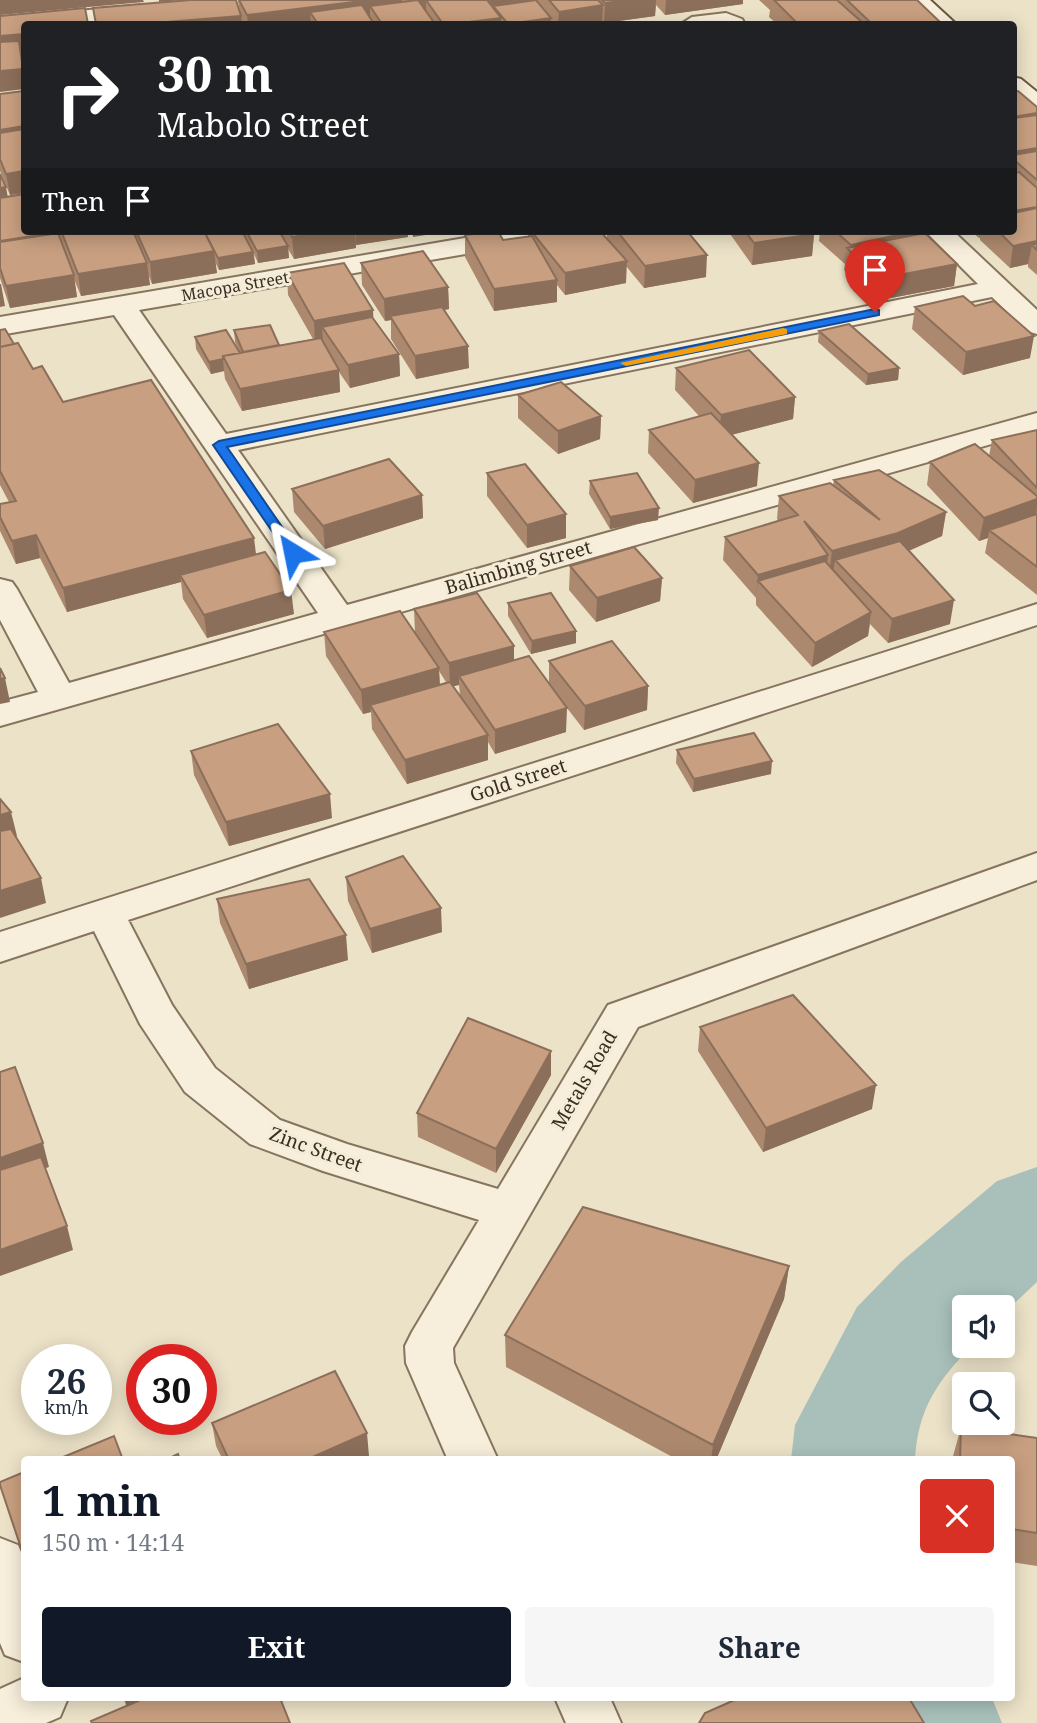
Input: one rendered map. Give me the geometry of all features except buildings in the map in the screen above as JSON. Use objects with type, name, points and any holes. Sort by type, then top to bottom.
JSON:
[{"type":"street","points":[[917,0],[942,21]]},
{"type":"street","points":[[37,21],[173,10]]},
{"type":"street","points":[[0,24],[21,22]]},
{"type":"street","points":[[1017,88],[1037,105]]},
{"type":"street","name":"Macopa Street","points":[[0,326],[530,235]]},
{"type":"street","points":[[942,235],[1037,325]]},
{"type":"street","points":[[219,445],[997,288]]},
{"type":"street","points":[[122,306],[338,617]]},
{"type":"street","name":"Balimbing Street","points":[[0,714],[1037,422]]},
{"type":"street","points":[[0,589],[59,697]]},
{"type":"street","name":"Gold Street","points":[[0,947],[1037,614]]},
{"type":"street","name":"Metals Road","points":[[471,1456],[429,1363],[429,1346],[623,1016],[1037,866]]},
{"type":"street","name":"Zinc Street","points":[[105,913],[155,1013],[200,1080],[265,1132],[509,1211]]},
{"type":"street","points":[[0,1562],[21,1628]]},
{"type":"street","points":[[0,1716],[36,1701]]},
{"type":"street","points":[[44,1701],[53,1723]]},
{"type":"street","points":[[583,1701],[594,1723]]},
{"type":"waterway","points":[[853,1456],[856,1425],[899,1343],[942,1297],[1037,1213]]},
{"type":"waterway","points":[[923,1701],[934,1723]]},
{"type":"slow traffic","points":[[626,363],[783,331]]},
{"type":"route","points":[[293,553],[219,445],[875,312]]}]
